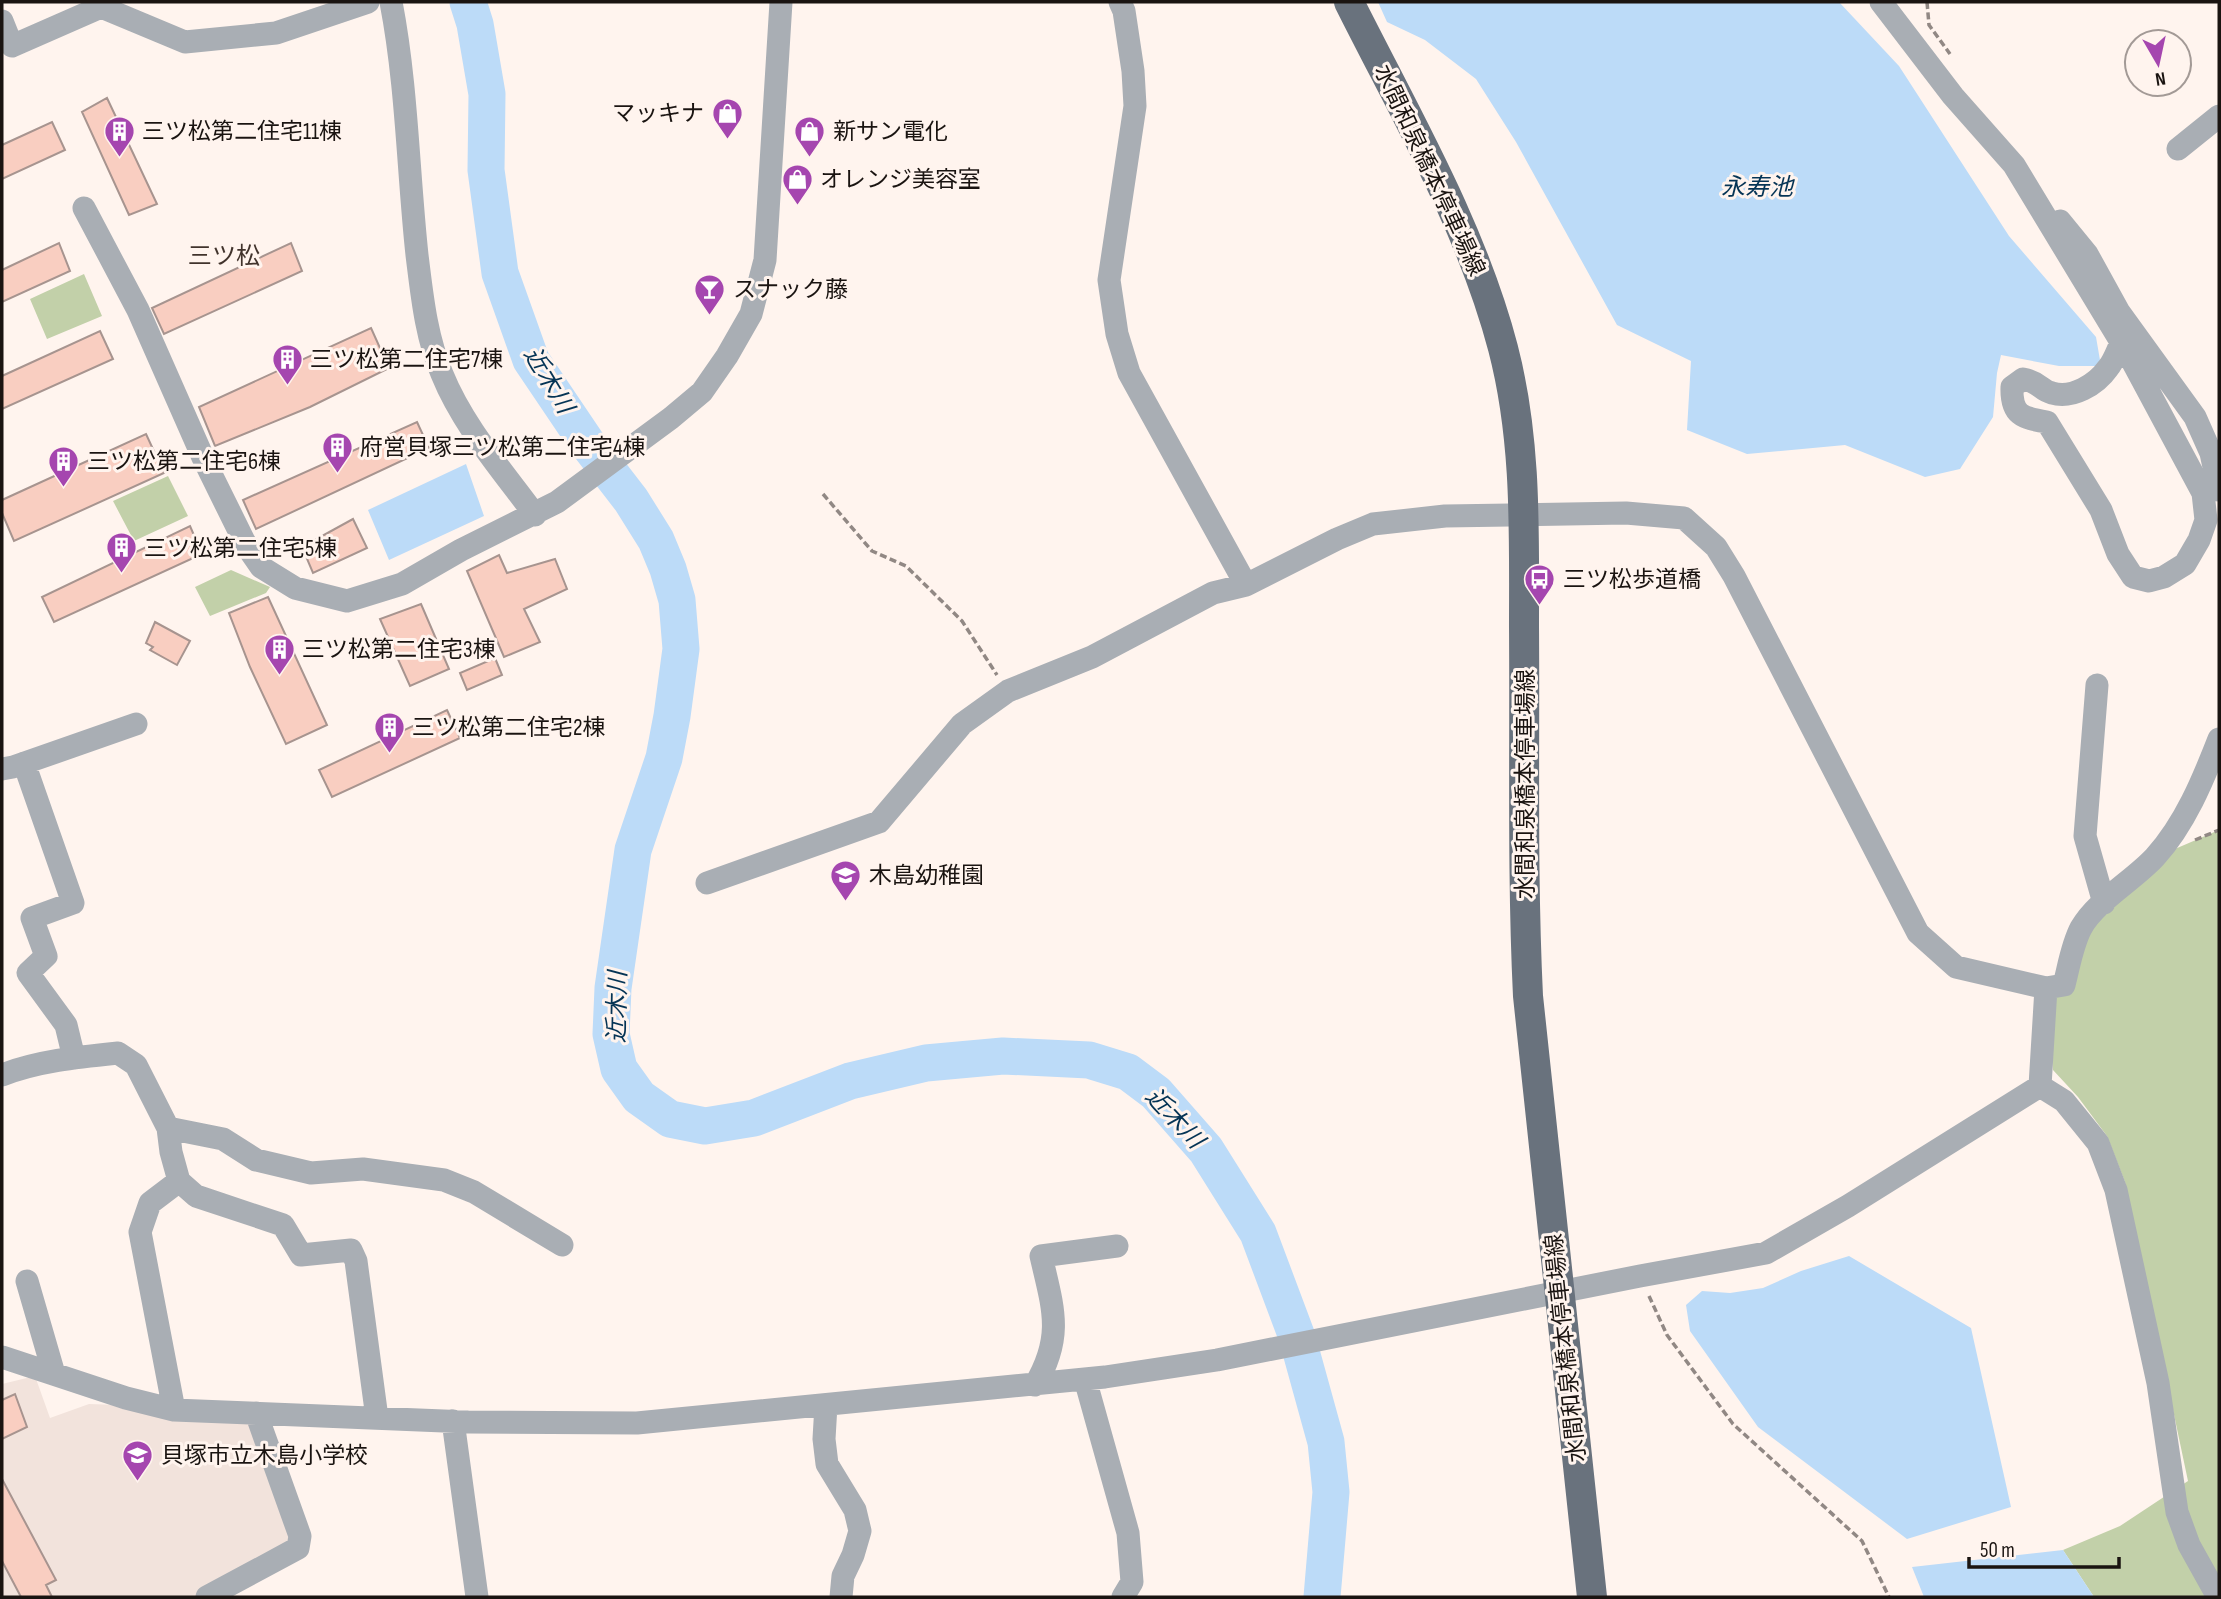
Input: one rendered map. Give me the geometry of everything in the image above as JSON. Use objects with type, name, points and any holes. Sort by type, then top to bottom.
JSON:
[{"type":"main road","name":"水間和泉橋本停車場線","points":[[1349,2],[1455,215],[1489,299],[1511,386],[1522,464],[1524,516],[1525,909],[1528,996],[1592,1597]]},
{"type":"street","points":[[2,21],[12,46],[100,4],[185,43],[276,33],[368,2]]},
{"type":"street","points":[[391,2],[401,69],[422,297],[430,338],[442,374],[466,421],[535,515]]},
{"type":"street","points":[[84,208],[138,310],[210,474],[244,541],[261,567],[295,588],[348,601],[402,584],[461,550],[535,515],[557,502],[702,392],[751,314],[765,260],[781,2]]},
{"type":"street","points":[[1120,2],[1124,11],[1133,71],[1135,106],[1110,280],[1117,334],[1129,373],[1246,585]]},
{"type":"street","points":[[1881,2],[1953,96],[2087,254],[2119,312],[2195,417],[2211,453],[2219,490]]},
{"type":"street","points":[[2178,149],[2219,116]]},
{"type":"street","points":[[2014,165],[2121,343],[2203,493],[2206,520],[2199,540],[2185,564],[2164,577],[2148,581],[2133,577],[2118,554],[2101,510],[2047,422],[2028,419],[2016,412],[2011,400],[2012,387],[2023,379],[2035,381],[2048,392],[2063,395]]},
{"type":"street","points":[[2047,422],[2054,404],[2063,395],[2088,387],[2108,369],[2121,343]]},
{"type":"street","points":[[707,883],[879,822],[962,724],[1008,691],[1092,657],[1213,593],[1246,585],[1373,524],[1446,516],[1626,513],[1684,518],[1716,547],[1734,576],[1918,933],[1956,967],[2046,988],[2064,985],[2081,928],[2091,915],[2154,858],[2178,827],[2219,739]]},
{"type":"street","points":[[2097,685],[2085,836],[2104,903]]},
{"type":"street","points":[[2,769],[136,724]]},
{"type":"street","points":[[24,763],[73,903],[32,918],[46,956],[28,973],[66,1025],[74,1058]]},
{"type":"street","points":[[2040,1086],[2046,988]]},
{"type":"street","points":[[2,1075],[74,1058],[117,1053],[136,1065],[169,1128],[179,1181],[196,1196],[283,1225],[301,1255],[351,1250],[356,1261],[377,1418]]},
{"type":"street","points":[[2,1357],[126,1398],[174,1410],[453,1421],[637,1423],[1085,1379],[1217,1360],[1640,1276],[1766,1254],[2040,1086]]},
{"type":"street","points":[[2040,1086],[2064,1101],[2098,1143],[2116,1190],[2158,1383],[2178,1512],[2189,1545],[2218,1597]]},
{"type":"street","points":[[169,1128],[223,1139],[256,1160],[310,1173],[363,1169],[444,1180],[474,1192],[562,1245]]},
{"type":"street","points":[[174,1410],[140,1232],[150,1203],[179,1181]]},
{"type":"street","points":[[1035,1385],[1047,1364],[1054,1338],[1051,1301],[1041,1256],[1117,1246]]},
{"type":"street","points":[[27,1281],[54,1374]]},
{"type":"street","points":[[1085,1379],[1128,1533],[1132,1581],[1123,1597]]},
{"type":"street","points":[[826,1405],[824,1439],[827,1464],[855,1510],[860,1531],[844,1576],[841,1597]]},
{"type":"street","points":[[207,1597],[298,1548],[300,1536],[256,1413]]},
{"type":"street","points":[[453,1421],[477,1597]]},
{"type":"path","points":[[822,494],[872,551],[906,566],[962,621],[1008,691]]},
{"type":"path","points":[[1640,1276],[1667,1335],[1733,1424],[1862,1541],[1889,1597]]},
{"type":"shaded area","name":"貝塚市立木島小学校","points":[[35,1376],[50,1418],[89,1404],[117,1405],[254,1424],[293,1540],[207,1597],[2,1597],[2,1384]]},
{"type":"green space","points":[[84,274],[102,316],[47,339],[30,299]]},
{"type":"green space","points":[[168,476],[188,516],[134,541],[113,501]]},
{"type":"green space","points":[[231,570],[270,587],[266,593],[210,616],[195,587]]},
{"type":"green space","points":[[2219,830],[2219,1597],[2094,1597],[2063,1550],[2120,1526],[2188,1481],[2125,1182],[2107,1136],[2078,1097],[2053,1070],[2046,988],[2072,952],[2154,858]]},
{"type":"water","name":"永寿池","points":[[1378,2],[1839,2],[1899,66],[2009,236],[2096,337],[2101,366],[2059,366],[2001,355],[1993,417],[1960,469],[1925,477],[1845,445],[1747,454],[1687,430],[1691,361],[1617,325],[1516,142],[1476,79],[1425,40],[1387,22]]},
{"type":"water","points":[[466,464],[484,516],[389,560],[368,510]]},
{"type":"water","points":[[1849,1256],[1971,1328],[2011,1507],[1907,1539],[1758,1427],[1690,1331],[1686,1305],[1702,1291],[1730,1293],[1763,1288],[1801,1271]]},
{"type":"water","points":[[2063,1550],[2094,1597],[1924,1597],[1912,1567]]},
{"type":"building","name":"三ツ松第二住宅11棟","points":[[107,98],[157,204],[129,215],[82,112]]},
{"type":"building","points":[[52,122],[65,150],[2,179],[2,145]]},
{"type":"building","points":[[59,243],[70,271],[2,302],[2,270]]},
{"type":"building","points":[[291,243],[302,271],[164,334],[152,308]]},
{"type":"building","name":"三ツ松第二住宅7棟","points":[[371,328],[389,368],[310,407],[215,446],[199,407]]},
{"type":"building","points":[[100,331],[113,359],[2,409],[2,376]]},
{"type":"building","name":"府営貝塚三ツ松第二住宅4棟","points":[[417,422],[429,448],[256,529],[243,500]]},
{"type":"building","name":"三ツ松第二住宅6棟","points":[[146,434],[164,473],[14,541],[2,513],[2,500]]},
{"type":"building","points":[[353,519],[367,548],[313,573],[302,547]]},
{"type":"building","name":"三ツ松第二住宅5棟","points":[[190,526],[202,554],[54,622],[42,597]]},
{"type":"building","points":[[499,555],[507,573],[555,559],[567,589],[524,609],[540,642],[504,657],[467,571]]},
{"type":"building","name":"三ツ松第二住宅3棟","points":[[268,597],[327,725],[286,744],[250,667],[229,613]]},
{"type":"building","points":[[421,604],[449,669],[410,686],[380,619]]},
{"type":"building","points":[[155,622],[190,641],[177,665],[150,650],[153,647],[146,643]]},
{"type":"building","points":[[495,658],[502,675],[467,690],[460,673]]},
{"type":"building","name":"三ツ松第二住宅2棟","points":[[447,710],[460,738],[332,797],[319,770]]},
{"type":"building","points":[[15,1394],[27,1427],[2,1439],[2,1400]]},
{"type":"building","points":[[2,1479],[56,1580],[46,1585],[52,1597],[21,1597],[2,1561]]},
{"type":"waterway","name":"近木川","points":[[468,2],[475,24],[487,94],[486,170],[500,273],[531,360],[587,443],[631,500],[656,540],[677,600],[681,649],[672,716],[664,758],[633,850],[613,988],[611,1034],[619,1069],[639,1097],[670,1119],[705,1126],[754,1118],[850,1081],[926,1063],[1003,1056],[1089,1060],[1128,1072],[1156,1093],[1206,1150],[1258,1233],[1297,1337],[1326,1442],[1331,1492],[1322,1597]]},
{"type":"place","name":"マッキナ","points":[[727,140]]},
{"type":"place","name":"三ツ松第二住宅11棟","points":[[119,158]]},
{"type":"place","name":"新サン電化","points":[[810,158]]},
{"type":"place","name":"オレンジ美容室","points":[[797,206]]},
{"type":"place","name":"スナック藤","points":[[710,316]]},
{"type":"place","name":"三ツ松第二住宅7棟","points":[[287,386]]},
{"type":"place","name":"府営貝塚三ツ松第二住宅4棟","points":[[337,474]]},
{"type":"place","name":"三ツ松第二住宅6棟","points":[[64,488]]},
{"type":"place","name":"三ツ松第二住宅5棟","points":[[121,575]]},
{"type":"place","name":"三ツ松歩道橋","points":[[1540,606]]},
{"type":"place","name":"三ツ松第二住宅3棟","points":[[279,676]]},
{"type":"place","name":"三ツ松第二住宅2棟","points":[[389,754]]},
{"type":"place","name":"木島幼稚園","points":[[846,902]]},
{"type":"place","name":"貝塚市立木島小学校","points":[[138,1482]]},
{"type":"district","name":"三ツ松","points":[[224,256]]}]
